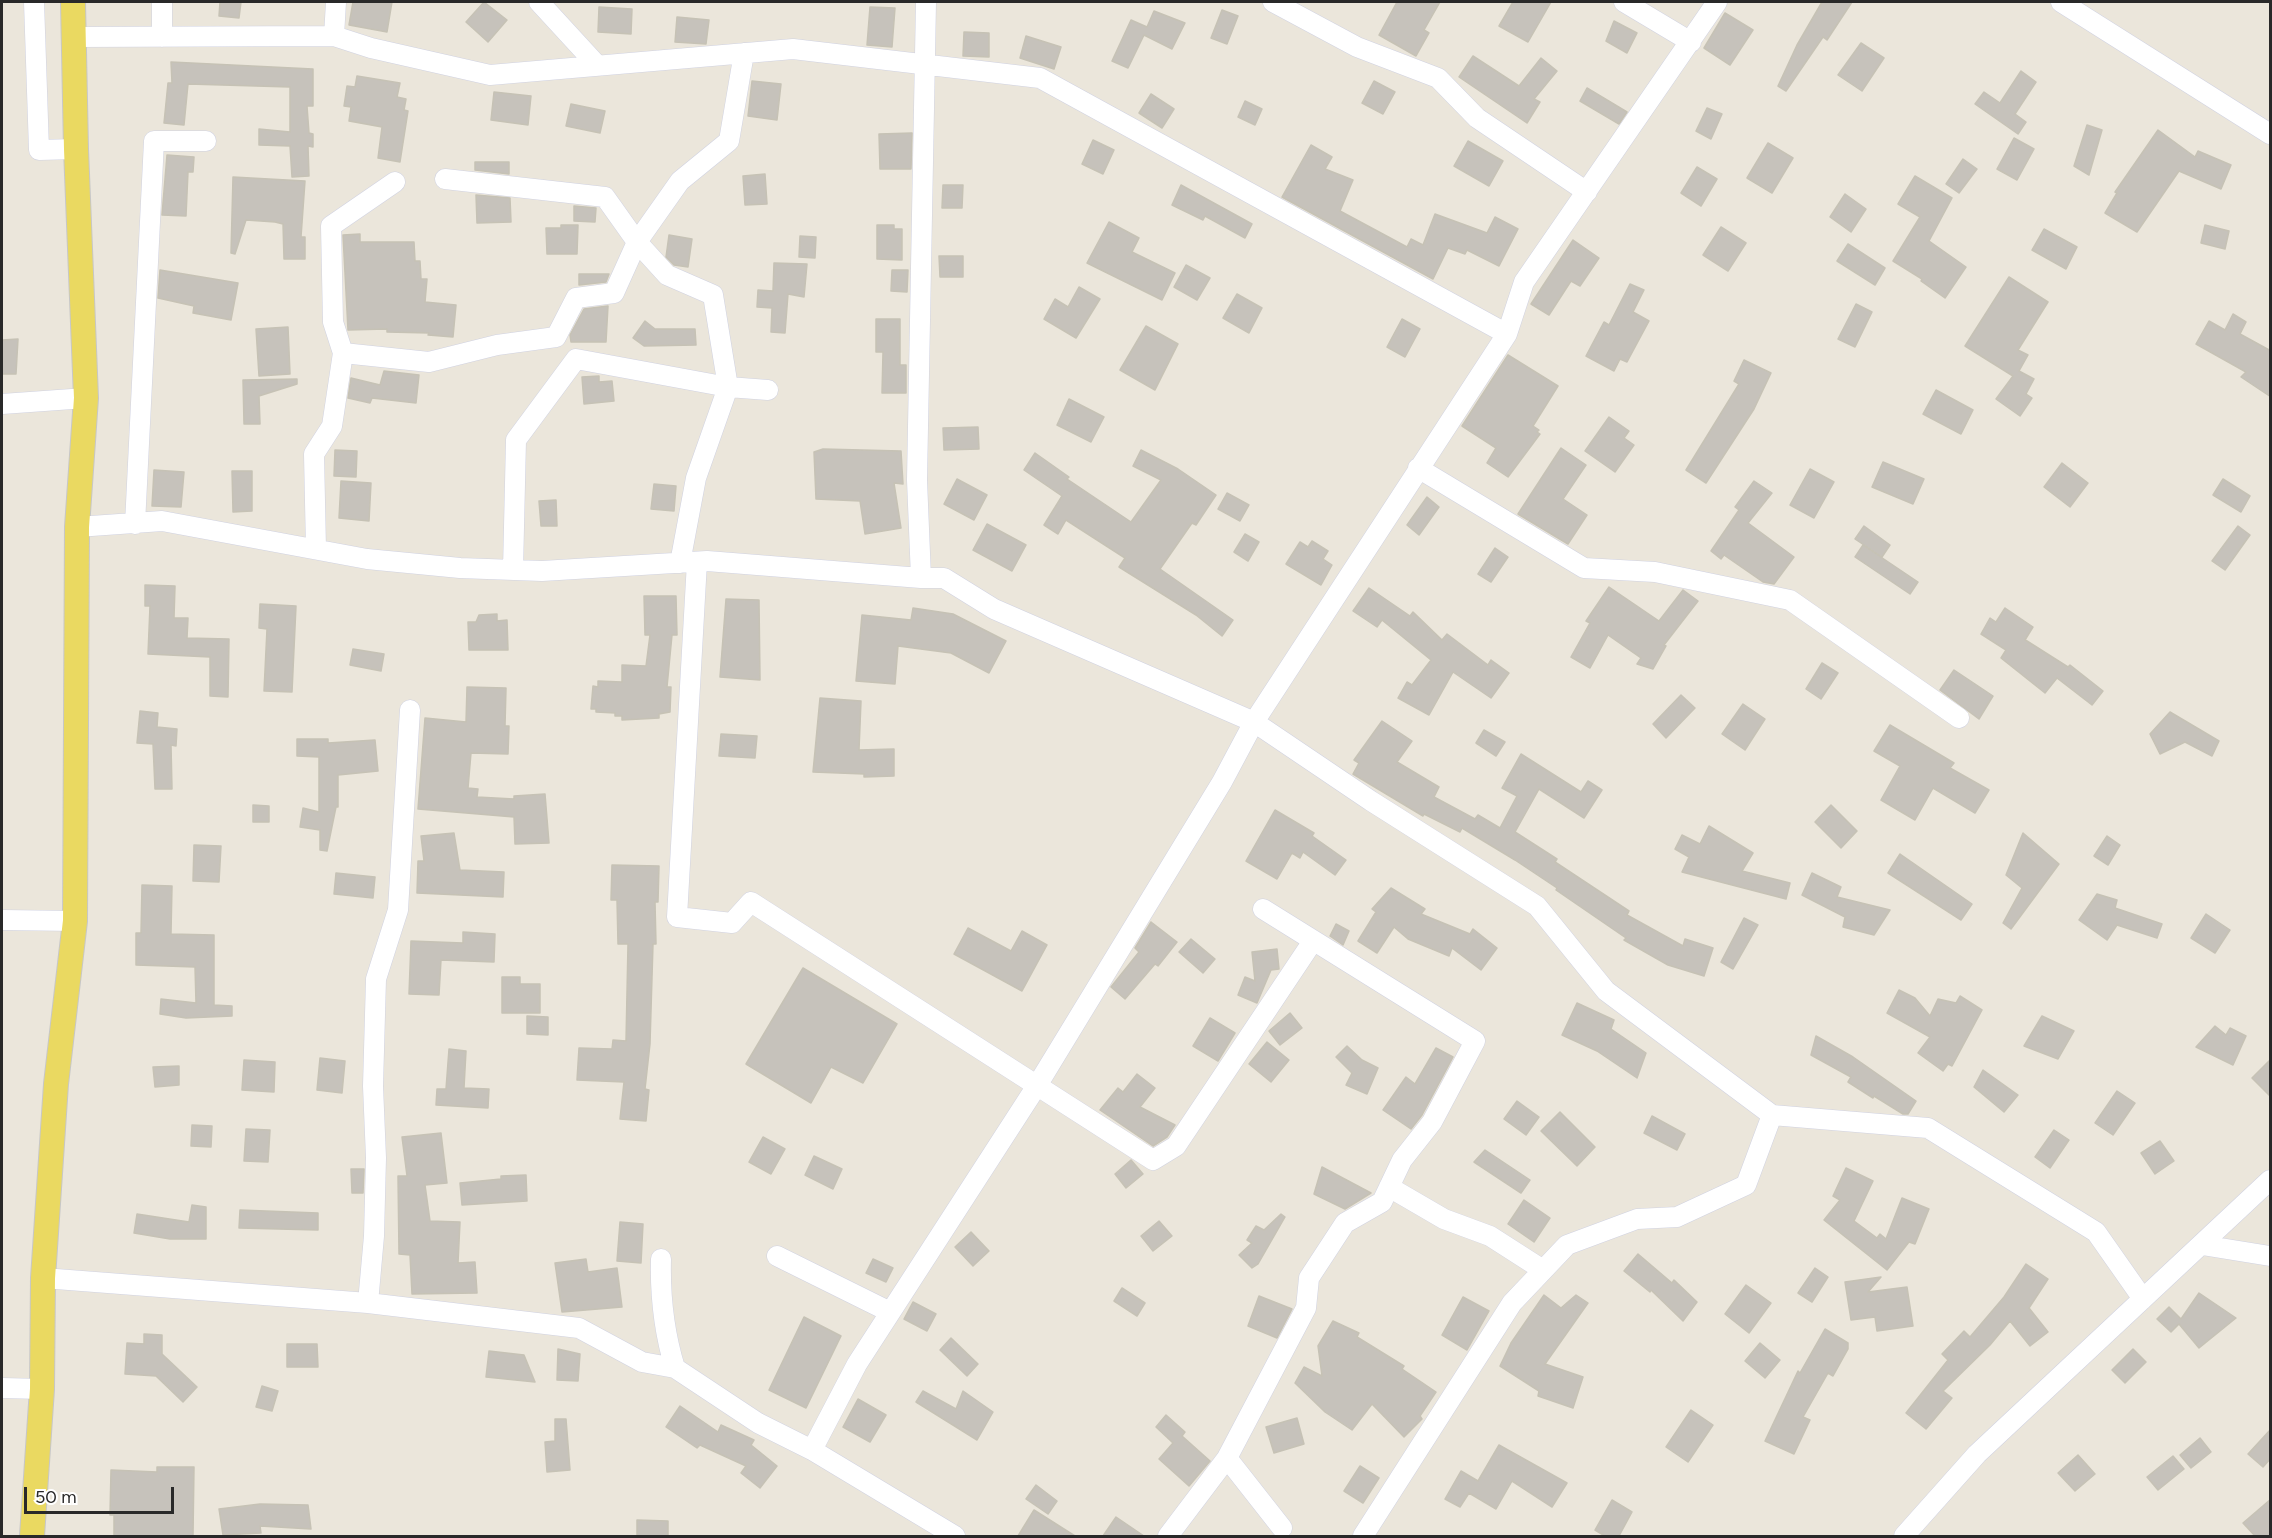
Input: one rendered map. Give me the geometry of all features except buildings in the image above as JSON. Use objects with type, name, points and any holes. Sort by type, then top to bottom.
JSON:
[{"type":"main road","points":[[32,1536],[42,1389],[43,1278],[56,1084],[75,921],[77,527],[86,398],[76,149],[74,2]]},
{"type":"street","points":[[34,2],[39,150],[76,149]]},
{"type":"street","points":[[162,2],[162,37]]},
{"type":"street","points":[[334,36],[336,2]]},
{"type":"street","points":[[539,2],[596,64]]},
{"type":"street","points":[[921,578],[917,480],[922,316],[926,2]]},
{"type":"street","points":[[1273,2],[1357,47],[1438,78],[1477,118],[1587,192]]},
{"type":"street","points":[[1624,2],[1690,42]]},
{"type":"street","points":[[812,1450],[857,1364],[1038,1084],[1222,782],[1254,722],[1507,334],[1524,282],[1717,2]]},
{"type":"street","points":[[2061,2],[2271,134]]},
{"type":"street","points":[[74,37],[334,36],[371,48],[490,75],[596,64],[793,49],[1040,78],[1507,334]]},
{"type":"street","points":[[556,337],[576,298],[614,293],[637,242],[680,181],[729,141],[744,53]]},
{"type":"street","points":[[135,524],[154,141],[206,141]]},
{"type":"street","points":[[445,179],[605,197],[637,242],[667,275],[713,295],[728,387],[696,478],[688,562],[676,917],[732,923],[751,902],[1038,1084],[1153,1160],[1176,1146],[1313,940]]},
{"type":"street","points":[[316,549],[314,454],[332,426],[343,352],[333,322],[331,226],[395,182]]},
{"type":"street","points":[[343,352],[429,362],[497,345],[556,337]]},
{"type":"street","points":[[556,337],[576,360],[728,387],[768,390]]},
{"type":"street","points":[[513,570],[516,441],[576,360]]},
{"type":"street","points":[[2,404],[86,398]]},
{"type":"street","points":[[1418,468],[1584,568],[1655,572],[1791,600],[1959,718]]},
{"type":"street","points":[[77,527],[162,521],[367,559],[460,568],[513,570],[688,562],[944,578],[994,609],[1254,722],[1371,801],[1537,906],[1606,992],[1772,1115],[1928,1128],[2097,1232],[2143,1299]]},
{"type":"street","points":[[368,1303],[374,1236],[376,1158],[373,1086],[376,979],[398,910],[410,710]]},
{"type":"street","points":[[1168,1536],[1227,1458],[1306,1308],[1309,1278],[1345,1223],[1382,1202],[1402,1160],[1432,1122],[1475,1041],[1263,909]]},
{"type":"street","points":[[2,920],[75,921]]},
{"type":"street","points":[[1363,1536],[1512,1303],[1567,1245],[1637,1219],[1677,1217],[1746,1185],[1772,1115]]},
{"type":"street","points":[[1904,1536],[1977,1454],[2271,1180]]},
{"type":"street","points":[[1389,1187],[1444,1219],[1490,1236],[1543,1270]]},
{"type":"street","points":[[2202,1245],[2271,1256]]},
{"type":"street","points":[[777,1256],[890,1312]]},
{"type":"street","points":[[660,1259],[660,1292],[666,1337],[675,1368]]},
{"type":"street","points":[[43,1278],[368,1303],[579,1328],[642,1362],[675,1368],[758,1423],[812,1450],[955,1536]]},
{"type":"street","points":[[2,1388],[42,1389]]},
{"type":"street","points":[[1227,1458],[1282,1528]]}]
